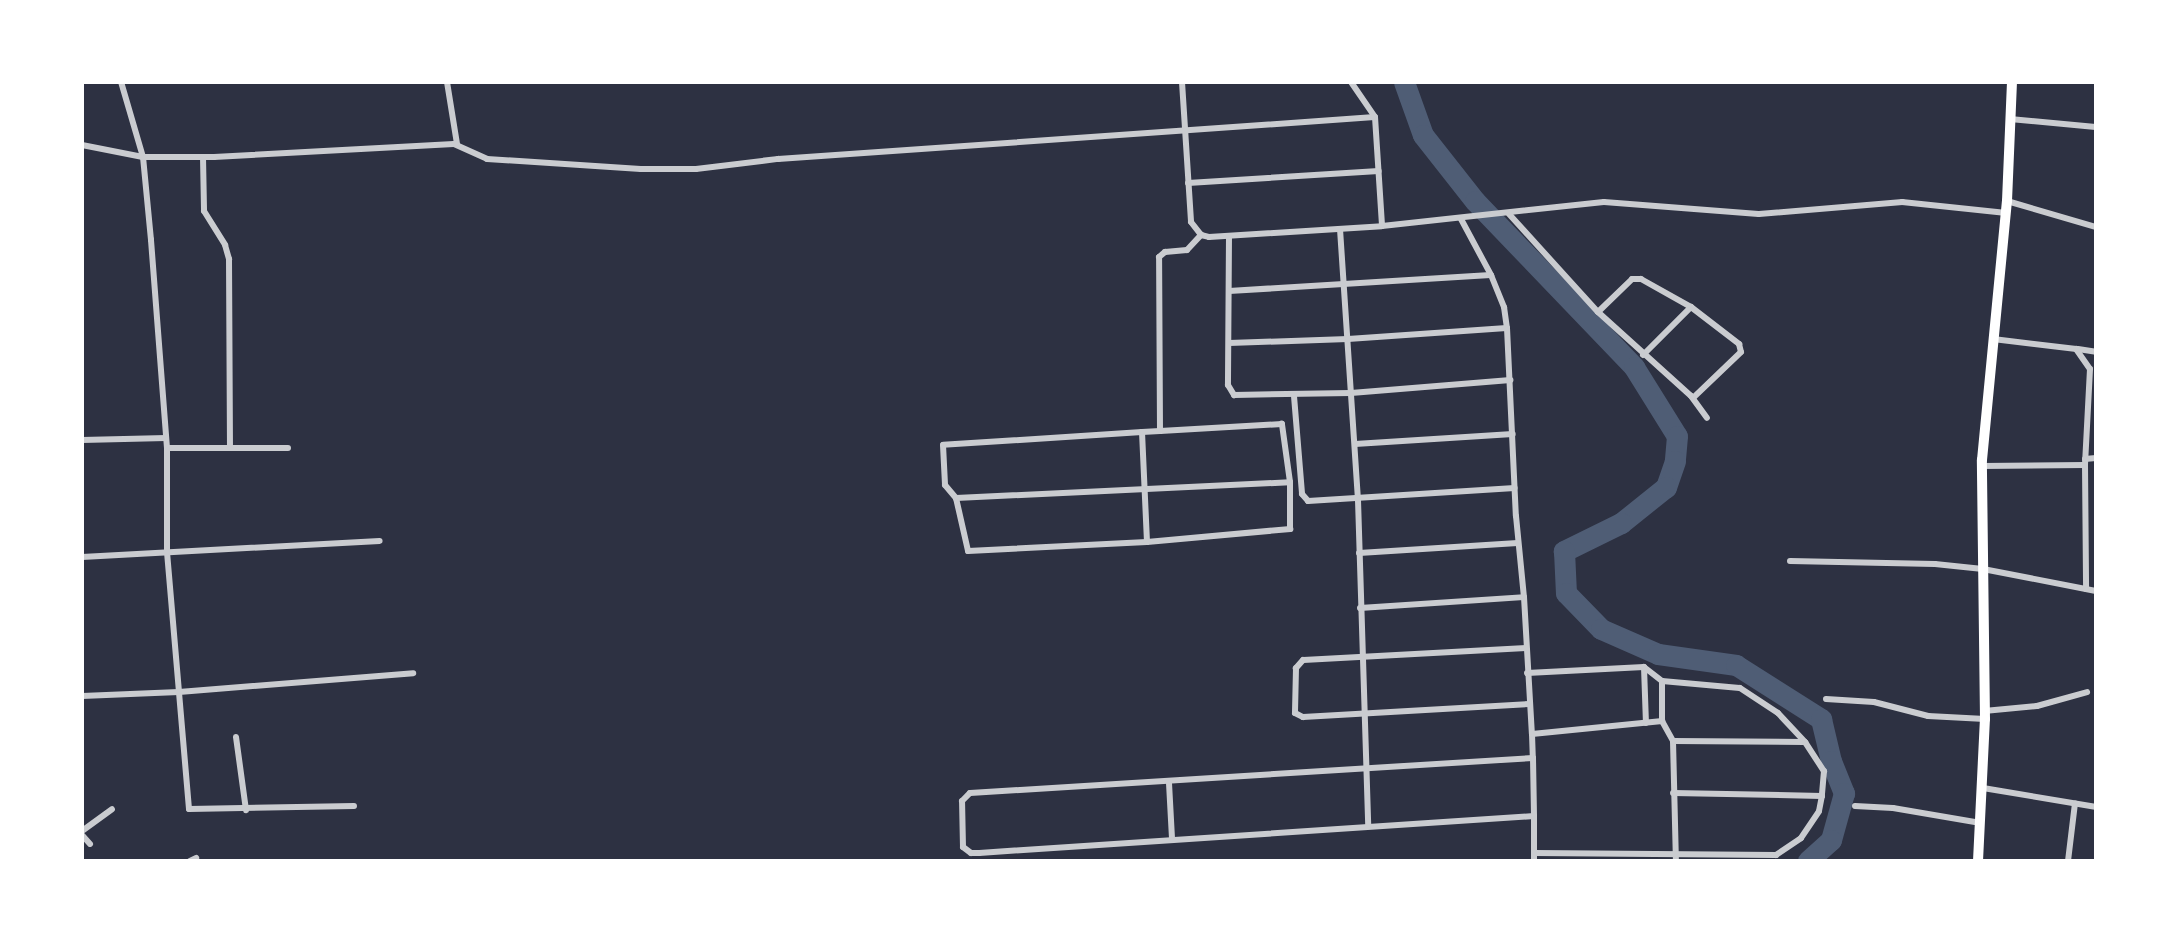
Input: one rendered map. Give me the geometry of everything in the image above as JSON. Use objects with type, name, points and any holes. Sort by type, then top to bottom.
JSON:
[{"type":"highway","points":[[1978,861],[1985,715],[1982,466],[2007,201],[2012,82]]},
{"type":"street","points":[[121,82],[143,157],[167,448],[167,552],[187,807],[191,810],[246,810],[354,806]]},
{"type":"street","points":[[447,82],[456,144]]},
{"type":"street","points":[[1182,82],[1191,222],[1201,235]]},
{"type":"street","points":[[1351,82],[1375,117],[1382,226]]},
{"type":"street","points":[[82,145],[143,157],[202,157],[456,144],[487,159],[641,169],[696,169],[778,159],[1375,117]]},
{"type":"street","points":[[2010,119],[2096,127]]},
{"type":"street","points":[[202,157],[204,211],[225,245],[229,259],[230,448]]},
{"type":"street","points":[[1188,183],[1379,172]]},
{"type":"street","points":[[2007,201],[2096,227]]},
{"type":"street","points":[[1160,430],[1159,257],[1165,252],[1187,250],[1201,235],[1228,236],[1382,226],[1604,202],[1759,214],[1902,202],[2006,213]]},
{"type":"street","points":[[1507,214],[1598,312],[1693,398],[1707,418]]},
{"type":"street","points":[[1461,219],[1491,275],[1504,307],[1507,328],[1518,543],[1532,734],[1534,861]]},
{"type":"street","points":[[1340,229],[1358,500],[1368,826]]},
{"type":"street","points":[[1228,236],[1228,385],[1231,393],[1241,397],[1294,396],[1510,380]]},
{"type":"street","points":[[1229,291],[1491,275]]},
{"type":"street","points":[[1598,312],[1636,278],[1691,307],[1740,344],[1743,350],[1693,398]]},
{"type":"street","points":[[1643,355],[1691,307]]},
{"type":"street","points":[[1229,343],[1348,339],[1507,328]]},
{"type":"street","points":[[1993,339],[2096,352]]},
{"type":"street","points":[[2076,349],[2091,376],[2085,462],[2086,589]]},
{"type":"street","points":[[1294,396],[1304,499],[1314,503],[1515,488]]},
{"type":"street","points":[[1282,424],[1290,482],[1291,525],[1285,531],[971,552],[964,543],[956,498],[946,485],[943,445],[1160,430],[1282,424]]},
{"type":"street","points":[[1142,432],[1147,542]]},
{"type":"street","points":[[1354,444],[1513,435]]},
{"type":"street","points":[[82,440],[166,438]]},
{"type":"street","points":[[167,448],[288,448]]},
{"type":"street","points":[[1982,466],[2085,462],[2096,458]]},
{"type":"street","points":[[956,498],[1290,482]]},
{"type":"street","points":[[82,557],[380,541]]},
{"type":"street","points":[[1359,553],[1518,543]]},
{"type":"street","points":[[1790,561],[1922,564],[1983,569],[2096,591]]},
{"type":"street","points":[[1360,608],[1524,597]]},
{"type":"street","points":[[1526,648],[1299,662],[1296,668],[1295,713],[1303,718],[1529,704]]},
{"type":"street","points":[[1527,673],[1644,667],[1662,681],[1740,688],[1778,713],[1805,742],[1824,771],[1819,811],[1801,838],[1776,855],[1676,858],[1534,853]]},
{"type":"street","points":[[1644,667],[1646,723]]},
{"type":"street","points":[[82,696],[179,692],[413,673]]},
{"type":"street","points":[[1662,681],[1661,721],[1673,741],[1676,858]]},
{"type":"street","points":[[1826,699],[1874,702],[1928,716],[1985,715],[2037,706],[2087,692]]},
{"type":"street","points":[[1532,734],[1661,721]]},
{"type":"street","points":[[236,737],[246,810]]},
{"type":"street","points":[[1673,741],[1805,742]]},
{"type":"street","points":[[1532,758],[1367,771],[970,793],[962,801],[963,847],[971,853],[979,853],[1534,816]]},
{"type":"street","points":[[1169,783],[1172,839]]},
{"type":"street","points":[[1983,788],[2096,807]]},
{"type":"street","points":[[1673,793],[1822,796]]},
{"type":"street","points":[[2067,861],[2075,803]]},
{"type":"street","points":[[1855,806],[1893,808],[1981,823]]},
{"type":"street","points":[[89,844],[82,833],[112,809]]},
{"type":"waterway","points":[[1404,82],[1423,135],[1475,201],[1634,367],[1677,436],[1675,461],[1666,487],[1621,523],[1564,551],[1566,593],[1601,629],[1658,654],[1736,665],[1821,719],[1831,761],[1844,793],[1831,840],[1808,861]]}]
